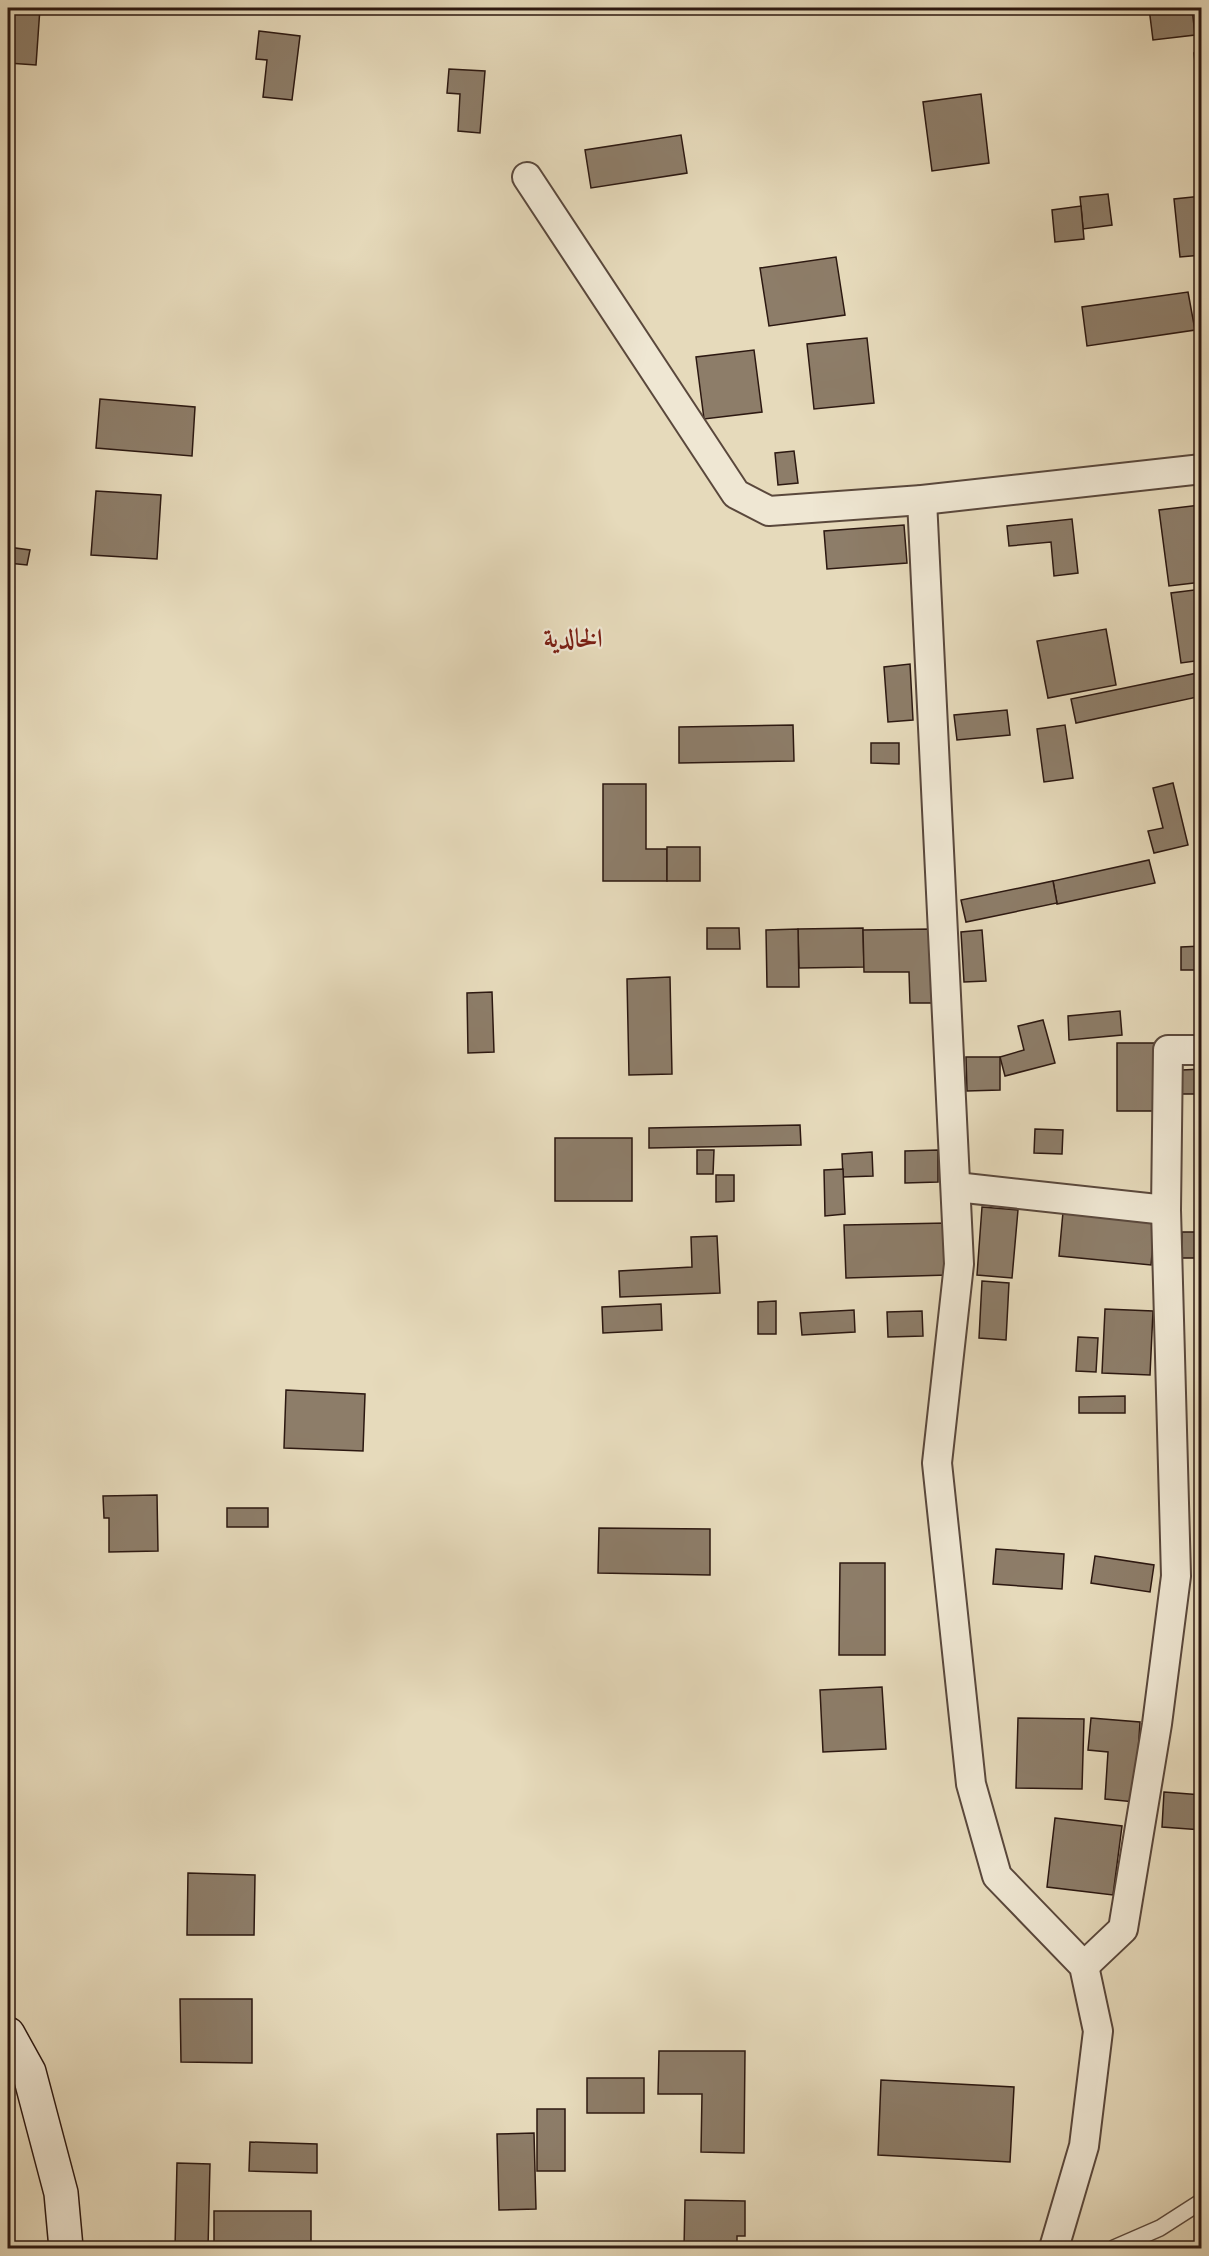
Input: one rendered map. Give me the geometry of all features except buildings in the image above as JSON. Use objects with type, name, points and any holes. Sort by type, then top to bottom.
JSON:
[{"type":"street","points":[[527,177],[736,494],[770,511],[922,500],[1202,469]]},
{"type":"street","points":[[922,500],[959,1264],[937,1463],[971,1784],[997,1876],[1084,1966],[1098,2031],[1084,2146],[1061,2248]]},
{"type":"street","points":[[1084,1966],[1123,1929],[1157,1725],[1176,1576],[1166,1210],[1168,1050],[1202,1050]]},
{"type":"street","points":[[956,1187],[1166,1210]]},
{"type":"street","points":[[8,2034],[29,2072],[61,2193],[66,2248]]},
{"type":"lane","points":[[1114,2248],[1160,2228],[1202,2201]]},
{"type":"district","name":"الخالدية","points":[[573,640]]}]
